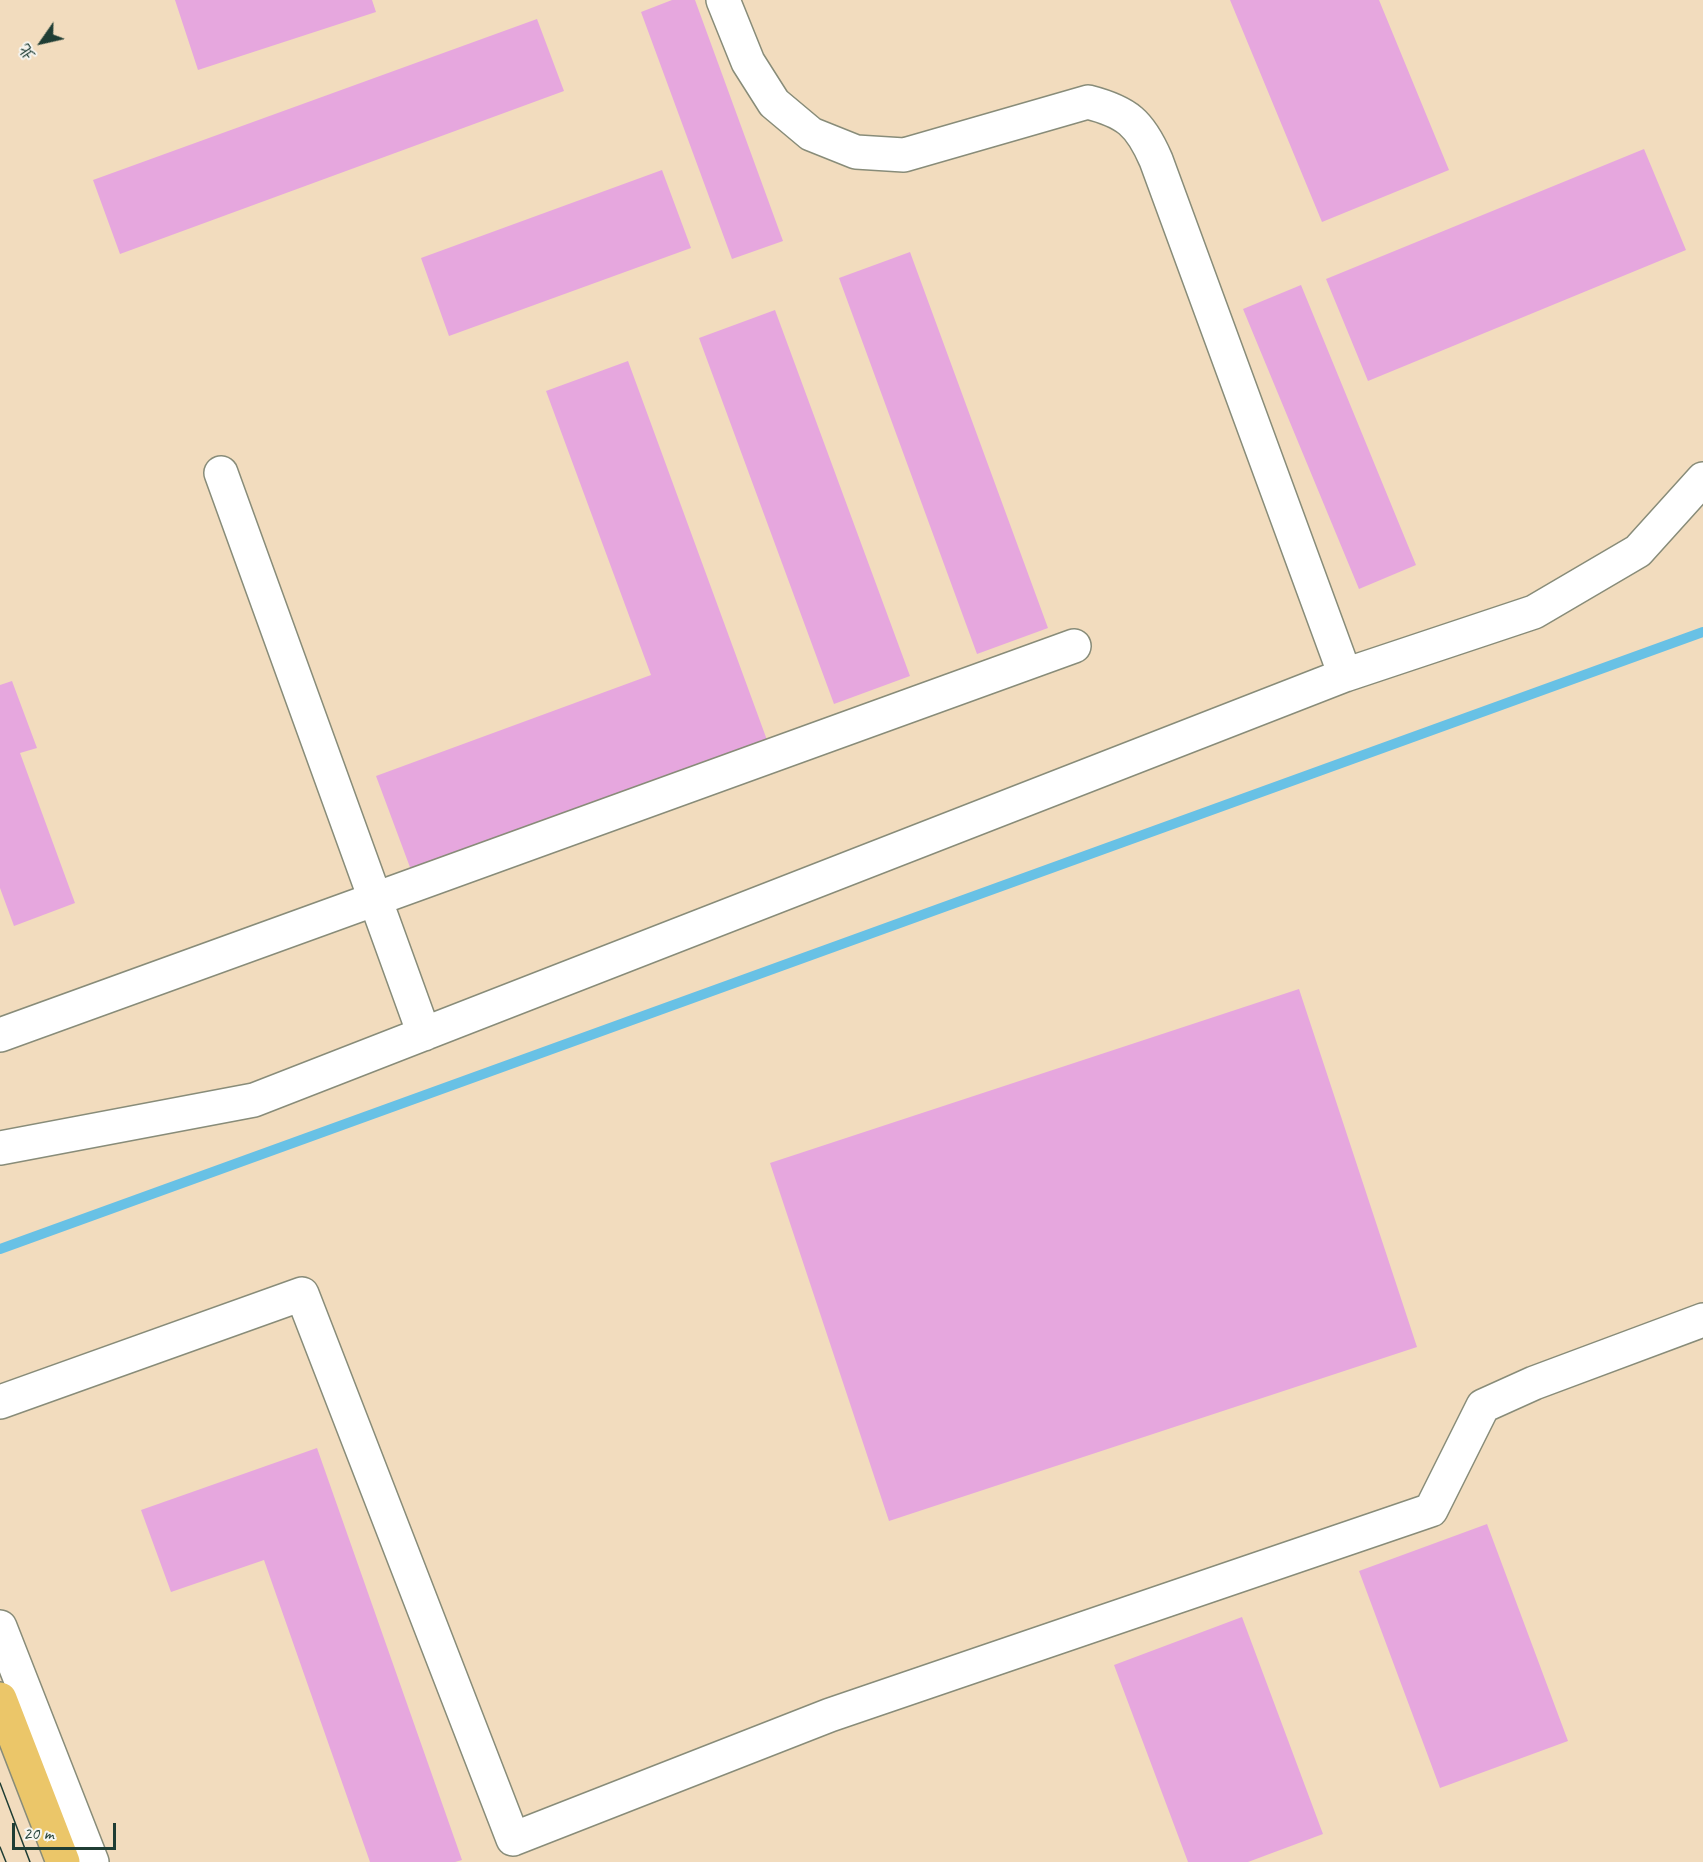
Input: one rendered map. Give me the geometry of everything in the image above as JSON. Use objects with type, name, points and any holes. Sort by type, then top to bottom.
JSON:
[{"type":"main road","points":[[0,1699],[63,1862]]},
{"type":"street","points":[[723,0],[748,62],[774,103],[812,134],[856,152],[904,155],[1088,102],[1111,108],[1131,121],[1146,138],[1156,160],[1345,675]]},
{"type":"street","points":[[221,473],[424,1034]]},
{"type":"street","points":[[0,1148],[254,1100],[1345,675],[1534,612],[1638,550],[1703,478]]},
{"type":"street","points":[[0,1035],[1074,646]]},
{"type":"street","points":[[0,1402],[302,1294],[513,1839],[831,1715],[1431,1510],[1483,1406],[1533,1383],[1703,1320]]},
{"type":"street","points":[[0,1627],[92,1862]]},
{"type":"building","points":[[175,0],[372,0],[376,12],[198,70]]},
{"type":"building","points":[[672,0],[695,0],[783,241],[732,259],[641,12]]},
{"type":"building","points":[[1230,0],[1379,0],[1449,170],[1322,222]]},
{"type":"building","points":[[537,19],[564,91],[120,254],[93,180]]},
{"type":"building","points":[[1644,149],[1686,250],[1368,381],[1326,279]]},
{"type":"building","points":[[662,170],[691,248],[449,336],[421,258]]},
{"type":"building","points":[[910,252],[1048,628],[977,654],[839,278]]},
{"type":"building","points":[[1301,285],[1416,565],[1359,589],[1243,309]]},
{"type":"building","points":[[775,310],[910,676],[834,704],[699,338]]},
{"type":"building","points":[[628,361],[767,740],[411,870],[376,776],[651,675],[546,391]]},
{"type":"building","points":[[12,681],[37,748],[20,753],[75,903],[14,926],[0,888],[0,685]]},
{"type":"building","points":[[1299,989],[1417,1347],[889,1521],[770,1163]]},
{"type":"building","points":[[317,1448],[462,1860],[455,1862],[370,1862],[264,1560],[171,1592],[141,1510]]},
{"type":"building","points":[[1487,1524],[1568,1741],[1440,1788],[1359,1571]]},
{"type":"building","points":[[1242,1617],[1323,1834],[1248,1862],[1188,1862],[1114,1665]]},
{"type":"waterway","points":[[0,1249],[1703,632]]},
{"type":"tram line","points":[[0,1783],[30,1862]]},
{"type":"tram line","points":[[0,1847],[6,1862]]}]
